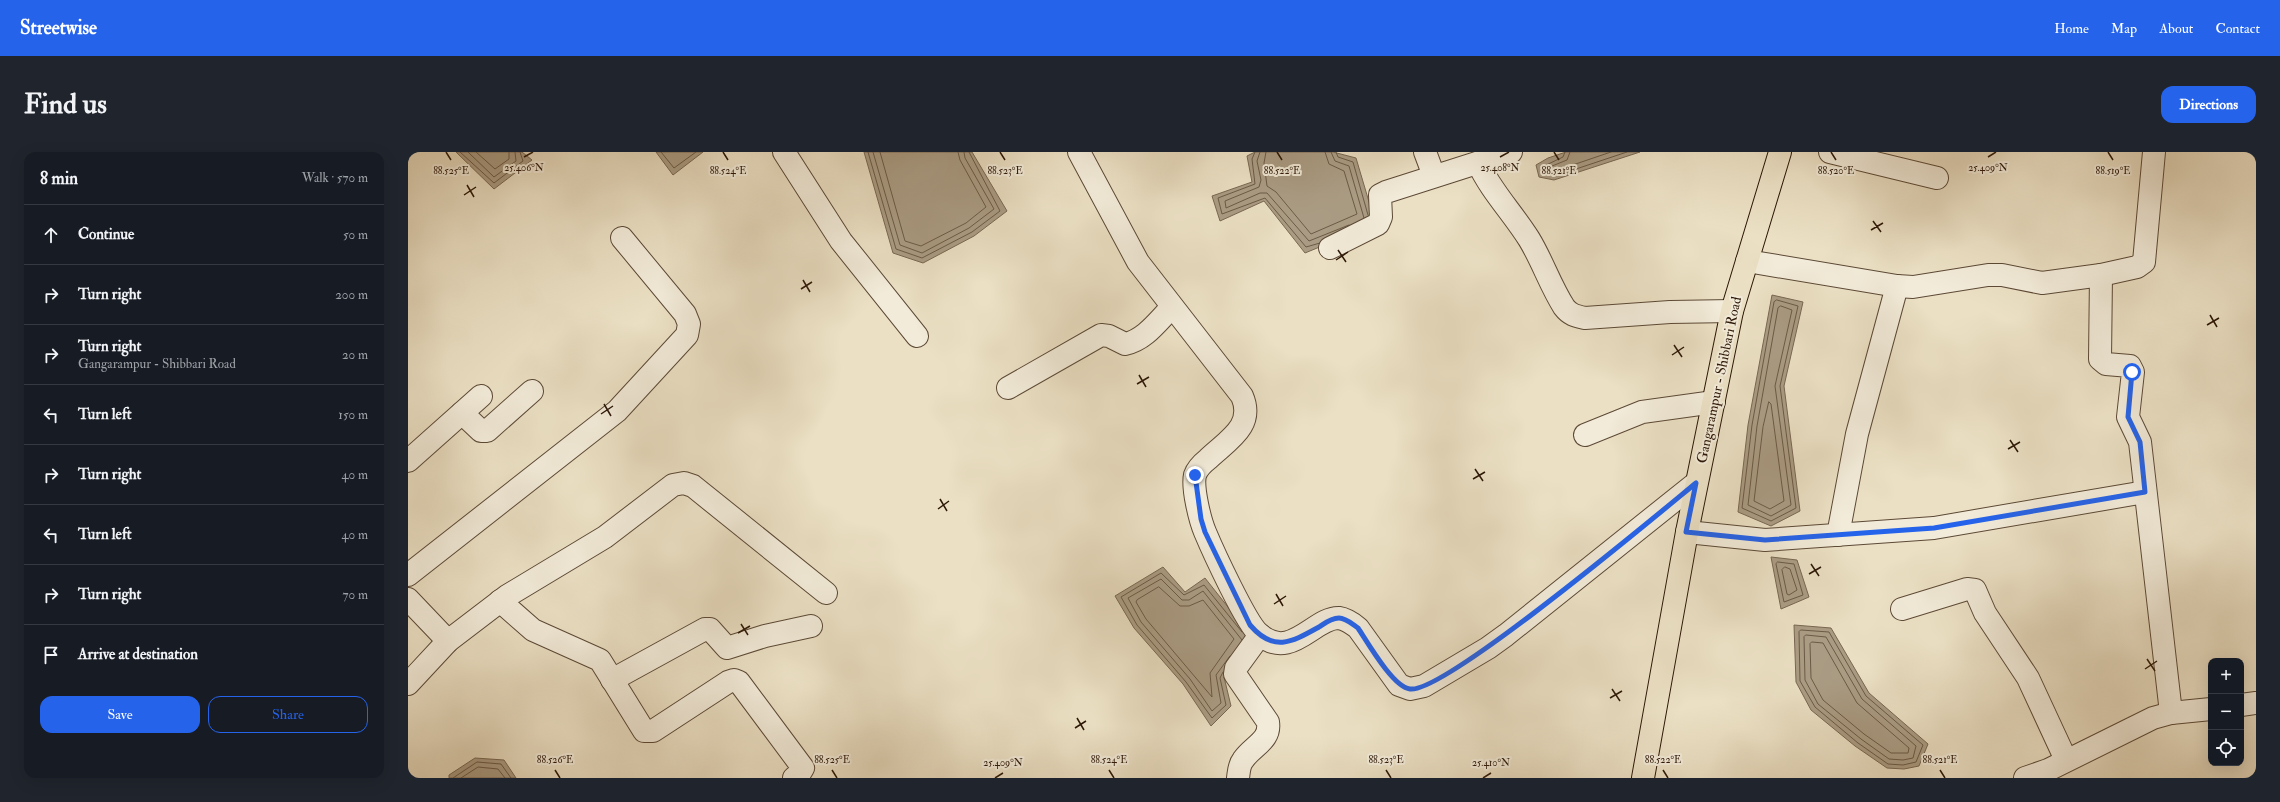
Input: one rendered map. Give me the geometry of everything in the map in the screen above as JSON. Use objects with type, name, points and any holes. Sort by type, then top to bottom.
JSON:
[{"type":"main road","name":"Gangarampur - Shibbari Road","points":[[1643,778],[1686,532],[1732,311],[1780,152]]},
{"type":"street","points":[[784,152],[841,241],[917,336]]},
{"type":"street","points":[[1079,152],[1138,262],[1172,308],[1242,396],[1246,405],[1246,416],[1240,429],[1202,465],[1195,475],[1196,489],[1205,532],[1250,625],[1260,635],[1279,643],[1289,642],[1330,620],[1339,618],[1350,622],[1358,628],[1399,685],[1410,690],[1424,686],[1488,648],[1506,635],[1696,483]]},
{"type":"street","points":[[1425,152],[1434,176]]},
{"type":"street","points":[[1330,248],[1378,224],[1380,217],[1380,195],[1434,176],[1511,152]]},
{"type":"street","points":[[1830,152],[1937,178]]},
{"type":"street","points":[[1747,261],[1897,286],[1913,287],[1988,274],[2042,283],[2101,275],[2137,267],[2144,262],[2154,152]]},
{"type":"street","points":[[1478,162],[1493,191],[1534,247],[1564,307],[1572,315],[1585,318],[1670,312],[1732,311]]},
{"type":"street","points":[[408,575],[617,411],[687,335],[689,324],[685,314],[622,238]]},
{"type":"street","points":[[2101,275],[2100,359],[2106,364],[2130,366],[2132,368],[2128,417],[2140,442],[2171,713]]},
{"type":"street","points":[[1838,535],[1857,434],[1897,286]]},
{"type":"street","points":[[1008,388],[1101,335],[1109,336],[1125,344],[1134,342],[1142,338],[1172,308]]},
{"type":"street","points":[[462,413],[481,431],[487,431],[532,391]]},
{"type":"street","points":[[411,453],[481,396]]},
{"type":"street","points":[[1584,435],[1642,412],[1714,402]]},
{"type":"street","points":[[408,684],[448,642],[500,601],[605,537],[663,491],[673,485],[684,483],[693,486],[826,593]]},
{"type":"street","points":[[1686,532],[1765,540],[1934,528],[2145,492]]},
{"type":"street","points":[[1902,609],[1967,589],[1975,590],[1985,614],[2028,678],[2066,760]]},
{"type":"street","points":[[408,599],[448,642]]},
{"type":"street","points":[[500,601],[533,630],[600,660],[639,726],[648,732],[728,682],[734,680],[739,682],[803,768],[800,774],[794,778]]},
{"type":"street","points":[[612,680],[705,630],[710,629],[715,632],[727,648],[765,636],[812,626]]},
{"type":"street","points":[[1238,778],[1243,759],[1261,742],[1269,729],[1268,722],[1235,674],[1236,668],[1260,635]]},
{"type":"street","points":[[2244,705],[2256,703]]},
{"type":"street","points":[[2025,778],[2066,760],[2142,722],[2171,713],[2208,709]]},
{"type":"water","points":[[456,152],[522,152],[532,160],[494,189]]},
{"type":"water","points":[[656,152],[703,152],[673,175]]},
{"type":"water","points":[[864,152],[972,152],[1007,211],[974,236],[923,263],[893,253]]},
{"type":"water","points":[[1255,152],[1333,152],[1356,158],[1372,212],[1373,225],[1305,253],[1264,201],[1220,221],[1212,196],[1252,182],[1247,156]]},
{"type":"water","points":[[1566,152],[1640,152],[1554,180],[1539,177],[1536,165],[1548,158]]},
{"type":"water","points":[[1772,295],[1803,302],[1784,386],[1800,511],[1771,526],[1738,512],[1748,425]]},
{"type":"water","points":[[1771,557],[1797,560],[1809,597],[1781,609]]},
{"type":"water","points":[[1163,567],[1185,592],[1205,578],[1254,640],[1224,677],[1231,706],[1211,726],[1183,684],[1134,628],[1115,596]]},
{"type":"water","points":[[1794,625],[1831,628],[1869,693],[1928,744],[1919,766],[1904,769],[1887,768],[1855,746],[1811,710],[1796,682]]},
{"type":"water","points":[[475,758],[504,760],[516,778],[449,778],[449,775]]},
{"type":"route","points":[[1195,475],[1201,519],[1205,532],[1250,625],[1258,634],[1267,640],[1279,643],[1289,642],[1330,620],[1339,618],[1350,622],[1358,628],[1399,685],[1410,690],[1424,686],[1488,648],[1506,635],[1696,483],[1686,532],[1765,540],[1934,528],[2145,492],[2140,442],[2129,422],[2128,417],[2132,372]]}]
